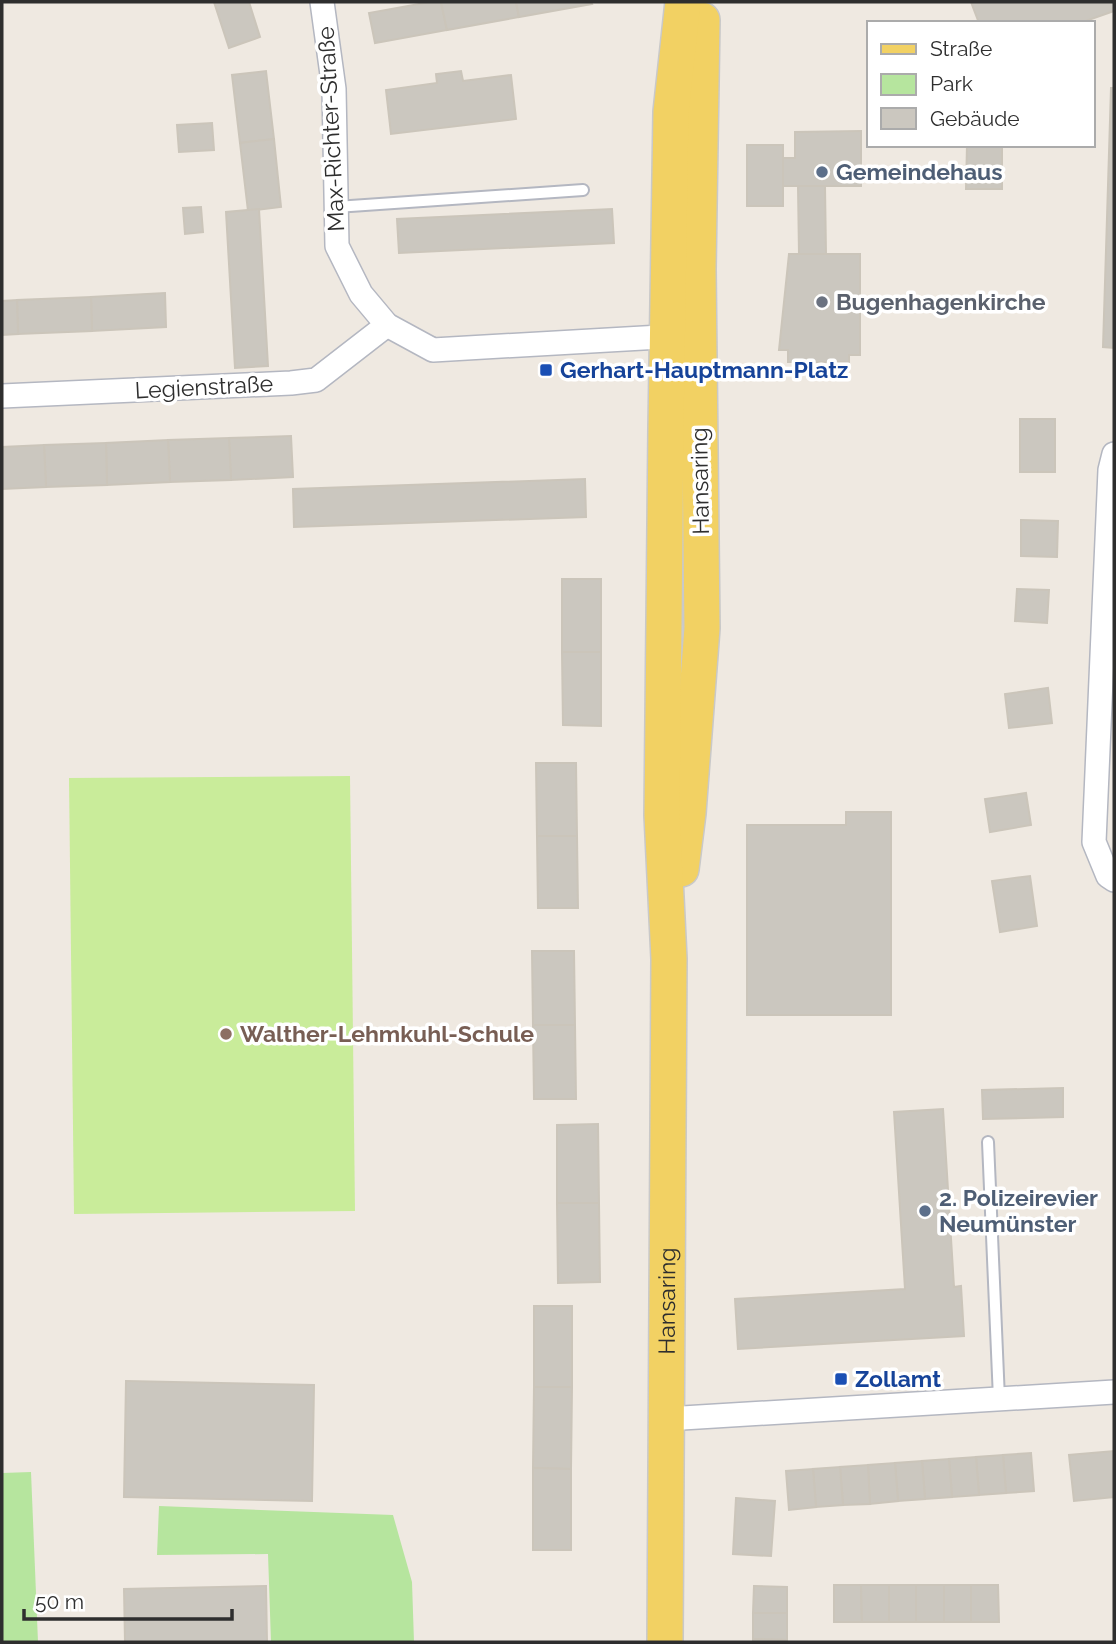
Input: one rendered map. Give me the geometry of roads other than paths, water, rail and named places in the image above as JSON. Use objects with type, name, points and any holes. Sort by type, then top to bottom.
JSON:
[{"type":"main road","name":"Hansaring","points":[[683,2],[671,112],[683,336]]},
{"type":"main road","name":"Hansaring","points":[[665,1642],[669,959],[662,815],[683,336],[699,204],[703,2]]},
{"type":"street","name":"Max-Richter-Straße","points":[[322,2],[334,89],[337,246],[361,294],[387,325]]},
{"type":"street","points":[[387,325],[433,350],[683,336]]},
{"type":"street","name":"Legienstraße","points":[[2,396],[316,380],[387,325]]},
{"type":"street","points":[[1114,454],[1110,470],[1094,842],[1108,876],[1114,880]]},
{"type":"street","points":[[667,1419],[1114,1392]]},
{"type":"lane","points":[[336,207],[583,190]]},
{"type":"lane","points":[[988,1142],[999,1399]]},
{"type":"place","name":"Gemeindehaus","points":[[822,172]]},
{"type":"place","name":"Bugenhagenkirche","points":[[822,302]]},
{"type":"place","name":"Gerhart-Hauptmann-Platz","points":[[546,370]]},
{"type":"place","name":"Walther-Lehmkuhl-Schule","points":[[226,1034]]},
{"type":"place","name":"2. Polizeirevier Neumünster","points":[[925,1211]]},
{"type":"place","name":"Zollamt","points":[[841,1379]]}]
